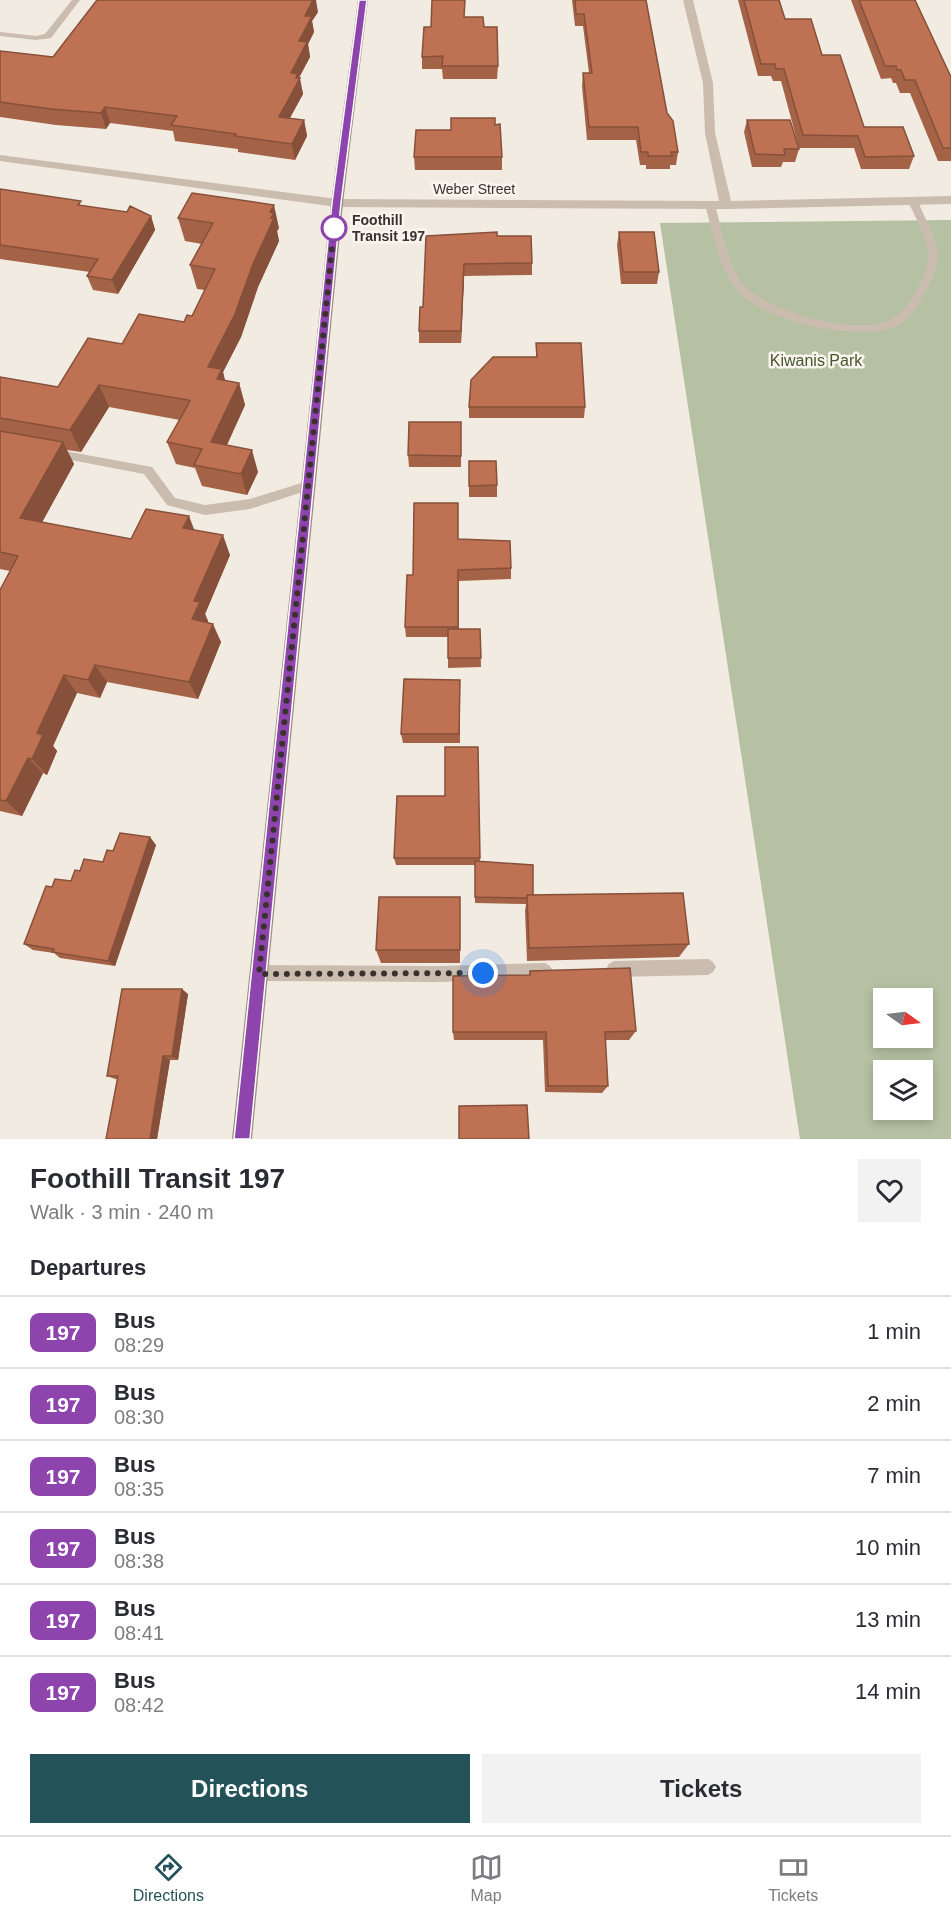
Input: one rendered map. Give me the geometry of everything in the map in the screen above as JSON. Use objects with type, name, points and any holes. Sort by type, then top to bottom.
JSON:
[{"type":"street","points":[[242,1139],[337,203],[363,0]]},
{"type":"street","points":[[688,0],[708,84],[710,133],[726,205]]},
{"type":"street","name":"Weber Street","points":[[0,159],[337,203],[726,205],[951,200]]},
{"type":"lane","points":[[0,34],[36,38],[48,36],[76,0]]},
{"type":"lane","points":[[710,205],[727,259],[740,287],[756,303],[780,314],[872,329],[895,322],[913,307],[927,276],[933,256],[913,201]]},
{"type":"lane","points":[[45,452],[148,470],[171,502],[205,510],[250,504],[308,486]]},
{"type":"lane","points":[[602,970],[708,967]]},
{"type":"lane","points":[[259,974],[438,974],[555,971]]},
{"type":"green space","name":"Kiwanis Park","points":[[951,220],[951,1139],[800,1139],[660,223]]},
{"type":"building","points":[[97,0],[313,0],[305,16],[312,16],[299,41],[307,42],[291,73],[298,74],[296,78],[300,78],[279,117],[304,120],[292,144],[171,125],[177,116],[105,107],[101,113],[0,102],[0,51],[53,57]]},
{"type":"building","points":[[432,0],[465,0],[464,17],[483,17],[484,27],[497,27],[498,66],[442,66],[443,56],[422,57],[424,27],[431,27]]},
{"type":"building","points":[[575,0],[646,0],[667,113],[673,121],[678,152],[671,152],[672,156],[648,156],[648,152],[641,152],[638,127],[589,127],[583,73],[592,73],[584,14],[576,14]]},
{"type":"building","points":[[744,0],[779,0],[785,19],[811,19],[822,55],[840,55],[864,127],[903,127],[914,156],[865,157],[858,136],[803,135],[784,69],[776,69],[775,64],[761,64]]},
{"type":"building","points":[[859,0],[915,0],[951,77],[951,148],[943,148],[915,80],[905,80],[901,70],[897,70],[896,66],[885,66]]},
{"type":"building","points":[[451,118],[495,118],[495,125],[500,124],[502,157],[414,157],[416,130],[451,130]]},
{"type":"building","points":[[747,120],[790,120],[799,149],[784,149],[785,155],[755,154]]},
{"type":"building","points":[[0,189],[81,201],[78,205],[127,212],[130,206],[151,216],[112,280],[87,276],[98,259],[0,245]]},
{"type":"building","points":[[192,193],[274,205],[270,212],[274,213],[271,218],[274,218],[253,264],[235,314],[208,367],[222,369],[217,379],[239,383],[211,442],[252,450],[241,474],[194,465],[202,449],[167,442],[190,401],[188,400],[99,385],[70,430],[0,418],[0,377],[58,387],[88,338],[122,344],[139,314],[184,322],[187,315],[192,316],[215,269],[190,265],[213,223],[178,218]]},
{"type":"building","points":[[497,232],[497,236],[531,236],[532,263],[464,264],[461,331],[419,331],[420,307],[423,307],[426,236]]},
{"type":"building","points":[[619,232],[654,232],[659,272],[623,272]]},
{"type":"building","points":[[536,343],[581,343],[585,407],[469,407],[471,380],[493,357],[537,357]]},
{"type":"building","points":[[409,422],[461,422],[461,456],[408,455]]},
{"type":"building","points":[[0,431],[63,442],[20,518],[131,539],[146,509],[189,516],[183,528],[223,535],[194,601],[200,602],[192,619],[213,624],[189,682],[95,665],[88,680],[64,675],[37,733],[43,735],[32,759],[28,758],[6,801],[0,800],[0,590],[18,556],[0,552]]},
{"type":"building","points":[[469,461],[496,461],[497,485],[469,486]]},
{"type":"building","points":[[414,503],[458,503],[458,539],[510,541],[511,568],[458,570],[458,627],[405,627],[407,575],[413,575]]},
{"type":"building","points":[[448,629],[480,629],[481,658],[448,658]]},
{"type":"building","points":[[404,679],[460,680],[459,734],[401,734]]},
{"type":"building","points":[[445,747],[478,747],[480,858],[394,858],[397,796],[445,796]]},
{"type":"building","points":[[120,833],[150,837],[108,961],[52,952],[54,949],[24,944],[46,886],[52,887],[55,879],[71,881],[75,870],[80,871],[84,859],[103,862],[107,850],[113,851]]},
{"type":"building","points":[[475,861],[533,865],[533,895],[527,895],[527,898],[475,897]]},
{"type":"building","points":[[683,893],[689,944],[529,948],[527,895]]},
{"type":"building","points":[[379,897],[460,897],[460,950],[376,950]]},
{"type":"building","points":[[630,968],[636,1031],[605,1032],[608,1086],[548,1086],[546,1032],[453,1032],[453,976],[530,975],[530,971]]},
{"type":"building","points":[[122,989],[182,989],[172,1056],[163,1056],[150,1139],[106,1139],[118,1076],[107,1076]]},
{"type":"building","points":[[527,1105],[529,1139],[459,1139],[459,1106]]},
{"type":"bus line","name":"197","points":[[242,1139],[337,203],[363,0]]},
{"type":"place","name":"Foothill Transit 197","points":[[334,228]]},
{"type":"route","points":[[334,228],[334,226],[259,974],[483,973]]}]
